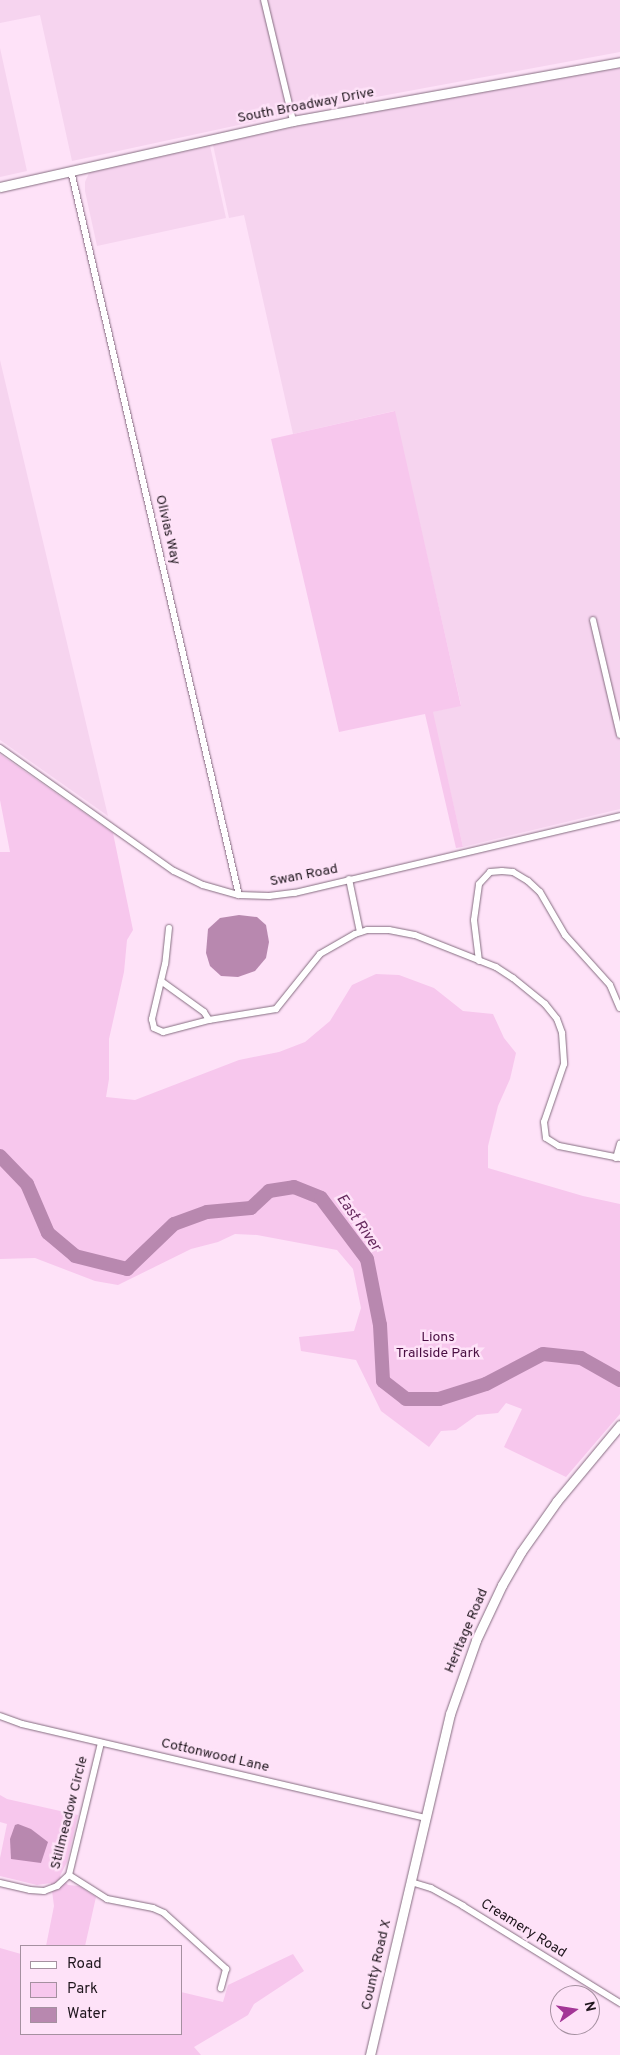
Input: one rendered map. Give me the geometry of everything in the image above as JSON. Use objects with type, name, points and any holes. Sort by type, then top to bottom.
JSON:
[{"type":"main road","name":"South Broadway Drive","points":[[0,186],[293,121],[620,62]]},
{"type":"main road","name":"Heritage Road","points":[[411,1882],[425,1818],[460,1682],[502,1585],[520,1552],[557,1501],[620,1425]]},
{"type":"main road","name":"County Road X","points":[[370,2055],[411,1882]]},
{"type":"street","points":[[264,0],[293,121]]},
{"type":"street","name":"Olivias Way","points":[[71,171],[239,894]]},
{"type":"street","points":[[594,620],[620,735]]},
{"type":"street","name":"Swan Road","points":[[0,748],[174,871],[202,885],[239,894],[280,895],[620,816]]},
{"type":"street","points":[[479,961],[474,920],[478,884],[490,872],[502,870],[513,872],[528,881],[540,892],[565,934],[612,988],[620,1008]]},
{"type":"street","points":[[349,879],[360,932]]},
{"type":"street","points":[[169,928],[161,981],[152,1017],[152,1024],[156,1030],[165,1032],[209,1020],[276,1009],[322,952],[360,932],[375,929],[415,935],[501,970],[549,1008],[559,1023],[564,1044],[565,1060],[544,1119],[546,1138],[559,1146],[618,1158],[620,1144]]},
{"type":"street","points":[[161,981],[174,988],[204,1012],[209,1020]]},
{"type":"street","name":"Cottonwood Lane","points":[[0,1716],[22,1724],[101,1743],[425,1818]]},
{"type":"street","name":"Stillmeadow Circle","points":[[0,1883],[30,1890],[44,1891],[57,1886],[70,1875],[101,1743]]},
{"type":"street","points":[[70,1875],[108,1898],[153,1908],[164,1913],[226,1969],[221,1988]]},
{"type":"street","name":"Creamery Road","points":[[411,1882],[431,1888],[463,1906],[620,2003]]},
{"type":"shaded area","points":[[0,0],[620,0],[620,52],[322,107],[72,161],[40,15],[0,23]]},
{"type":"shaded area","points":[[0,48],[27,171],[0,177]]},
{"type":"shaded area","points":[[620,68],[620,809],[463,847],[432,712],[461,705],[394,411],[293,434],[244,215],[229,218],[213,145],[309,124]]},
{"type":"shaded area","points":[[210,146],[226,218],[97,246],[85,191],[85,182],[89,173]]},
{"type":"shaded area","points":[[0,360],[108,816],[0,740]]},
{"type":"green space","points":[[395,411],[461,706],[433,712],[463,847],[456,848],[425,714],[339,732],[271,439]]},
{"type":"green space","name":"Lions Trailside Park","points":[[0,754],[113,833],[133,930],[127,940],[124,972],[109,1039],[109,1079],[106,1097],[135,1100],[239,1060],[279,1052],[305,1042],[330,1021],[352,985],[376,974],[399,975],[434,988],[463,1011],[493,1014],[504,1038],[516,1053],[510,1079],[498,1106],[488,1146],[488,1168],[583,1196],[620,1204],[620,1414],[566,1477],[504,1447],[522,1409],[506,1403],[498,1413],[477,1415],[456,1430],[441,1431],[429,1447],[381,1411],[356,1360],[301,1351],[299,1337],[354,1331],[361,1308],[353,1269],[337,1250],[257,1235],[235,1234],[218,1242],[191,1249],[118,1285],[95,1281],[35,1258],[0,1259],[0,852],[10,852],[0,800]]},
{"type":"green space","points":[[0,1795],[7,1799],[78,1815],[67,1862],[60,1876],[68,1885],[79,1886],[96,1897],[85,1945],[46,1945],[54,1906],[51,1883],[37,1885],[0,1876],[0,1858],[7,1824],[0,1822]]},
{"type":"green space","points":[[0,1948],[20,1954],[20,2035],[182,2035],[182,1992],[223,2002],[228,1985],[293,1954],[304,1971],[254,2004],[248,2015],[194,2047],[201,2055],[0,2055]]},
{"type":"water","points":[[239,915],[257,917],[266,925],[269,942],[266,958],[255,971],[238,977],[221,976],[210,966],[206,953],[208,929],[220,918]]},
{"type":"water","points":[[18,1824],[31,1829],[48,1842],[41,1863],[11,1859],[10,1839],[15,1825]]},
{"type":"waterway","name":"East River","points":[[0,1156],[27,1184],[48,1233],[75,1256],[127,1269],[174,1224],[207,1212],[251,1208],[269,1191],[294,1187],[321,1198],[367,1259],[380,1325],[383,1381],[406,1399],[439,1399],[486,1384],[543,1354],[581,1358],[620,1380]]}]
